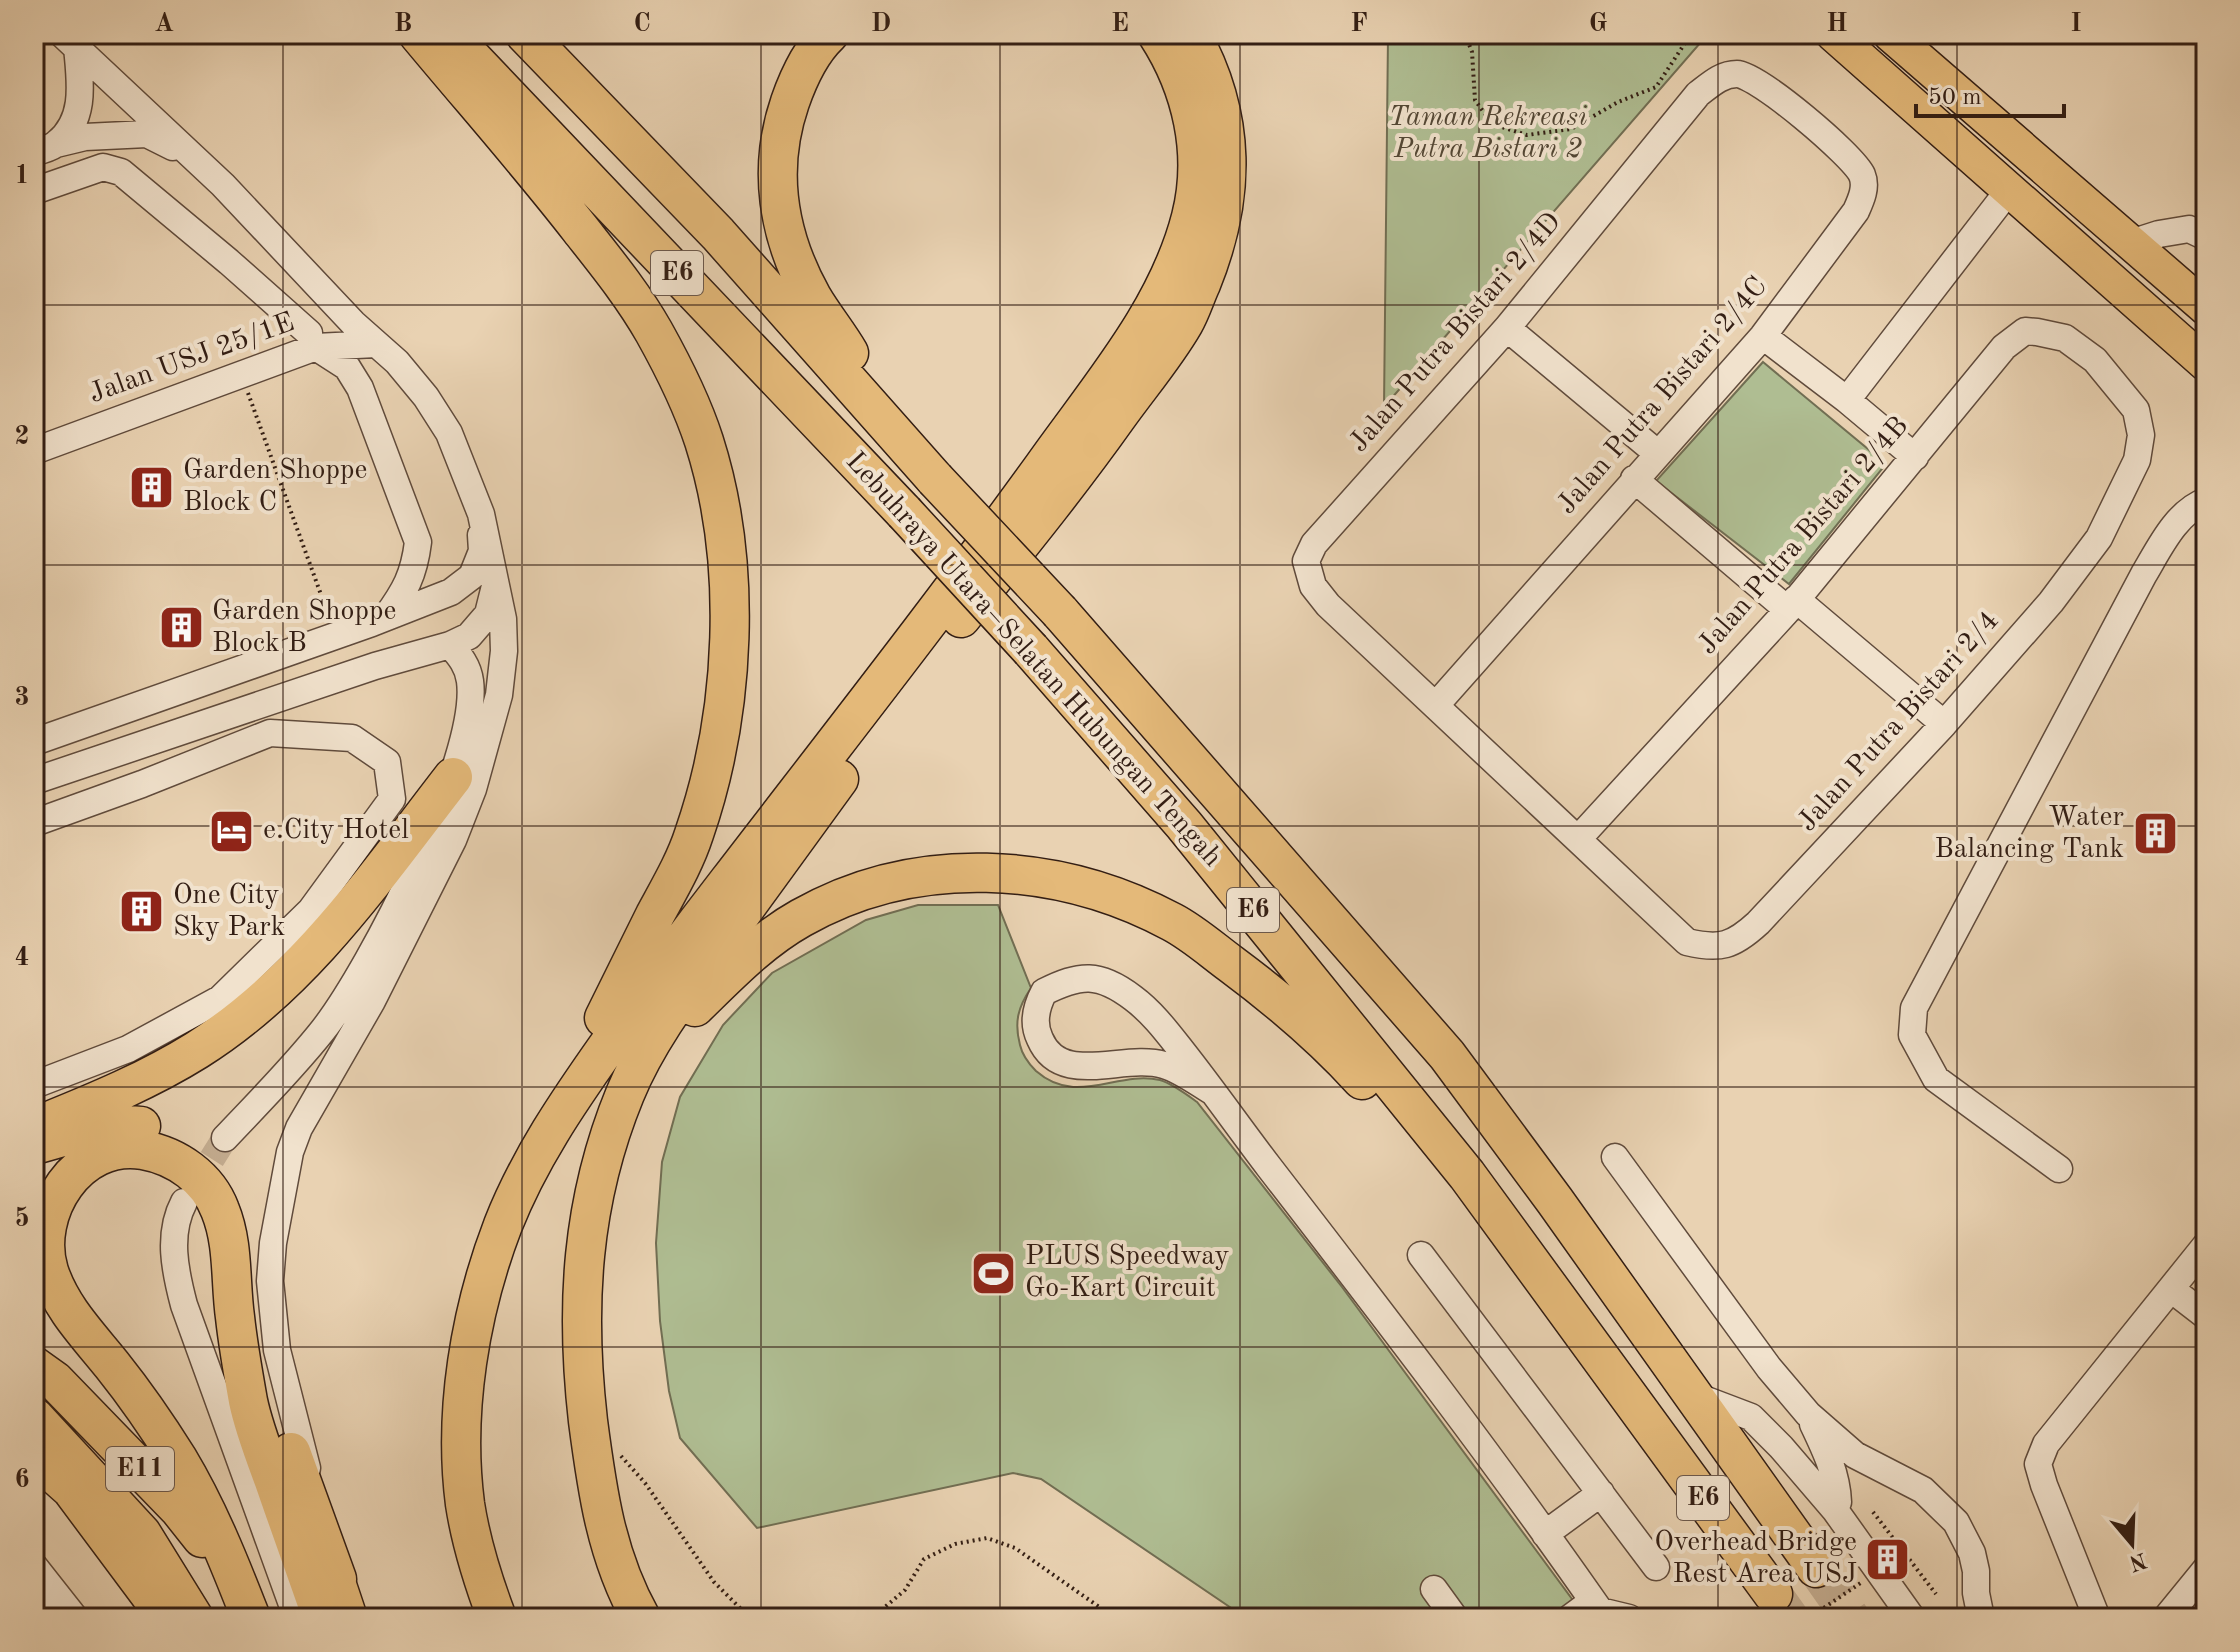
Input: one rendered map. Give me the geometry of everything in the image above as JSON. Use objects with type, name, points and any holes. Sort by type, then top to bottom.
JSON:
[{"type":"highway","points":[[418,34],[556,198],[622,283],[653,330],[681,384],[704,441],[726,559],[728,652],[725,699],[706,793],[693,836],[578,1071],[568,1101]]},
{"type":"highway","name":"Lebuhraya Utara–Selatan Hubungan Tengah","points":[[449,34],[904,512],[1031,650],[1184,825],[1467,1175],[1773,1594]]},
{"type":"highway","name":"Lebuhraya Utara–Selatan Hubungan Tengah","points":[[525,34],[718,234],[935,479],[1060,612],[1447,1055],[1555,1201],[1816,1568]]},
{"type":"highway","points":[[829,34],[819,43],[794,90],[780,130],[775,171],[780,212],[812,297],[836,331],[892,430]]},
{"type":"highway","points":[[497,1618],[479,1569],[465,1502],[462,1432],[468,1362],[481,1293],[503,1226],[532,1161],[568,1101],[671,955],[1021,496],[1135,339],[1161,294],[1190,222],[1197,191],[1199,154],[1187,95],[1172,56],[1157,34]]},
{"type":"highway","points":[[641,1618],[613,1553],[597,1494],[582,1372],[580,1318],[591,1208],[603,1153],[642,1059],[688,986],[916,673],[1072,480],[1185,322],[1217,241],[1227,176],[1227,141],[1220,100],[1207,63],[1191,34]]},
{"type":"highway","points":[[34,1127],[104,1099],[183,1058],[241,1019],[299,969],[453,777]]},
{"type":"highway","points":[[626,1092],[644,1078],[695,1008],[751,952],[801,917],[869,888],[930,873],[997,871],[1067,882],[1124,901],[1173,923],[1285,1005],[1340,1056],[1413,1137],[1467,1175]]},
{"type":"highway","points":[[34,1145],[84,1132],[130,1125],[158,1128],[204,1150],[224,1170],[240,1194],[250,1227],[259,1328],[280,1422],[337,1579]]},
{"type":"highway","points":[[237,1582],[210,1518],[178,1459],[126,1383],[70,1314],[56,1290],[48,1267],[44,1240],[50,1209],[64,1183],[86,1163],[109,1153],[140,1149],[168,1156],[204,1180],[220,1210],[230,1248],[234,1316],[249,1404],[322,1618]]},
{"type":"highway","name":"E11","points":[[34,1366],[55,1381],[179,1509],[237,1582],[251,1618]]},
{"type":"highway","name":"E11","points":[[34,1417],[142,1534],[194,1618]]},
{"type":"highway","points":[[34,1456],[71,1489],[153,1599],[163,1618]]},
{"type":"main road","points":[[1833,34],[2206,364]]},
{"type":"main road","points":[[1890,34],[2206,308]]},
{"type":"main road","points":[[337,1579],[350,1618]]},
{"type":"street","points":[[45,148],[72,125],[79,108],[69,41]]},
{"type":"street","points":[[69,41],[191,156],[417,385],[449,433],[481,514],[503,619],[504,651],[499,695],[473,789],[453,840],[391,964],[336,1067],[299,1128],[290,1152],[273,1243],[270,1281],[277,1350],[337,1579]]},
{"type":"street","name":"Jalan Putra Bistari 2/4D","points":[[1436,705],[1328,605],[1313,586],[1306,561],[1314,544],[1507,328],[1698,94],[1724,76],[1738,74],[1753,78],[1807,120]]},
{"type":"street","name":"Jalan Putra Bistari 2/4C","points":[[1436,705],[1763,336],[1856,211],[1863,194],[1864,178],[1854,162],[1807,120]]},
{"type":"street","points":[[45,148],[85,137],[147,134],[191,156]]},
{"type":"street","points":[[34,191],[103,167],[121,172],[229,262],[308,344],[347,367],[360,388],[418,542],[415,567],[404,592],[386,617]]},
{"type":"street","points":[[1847,400],[2009,190]]},
{"type":"street","points":[[2131,243],[2189,229],[2206,237]]},
{"type":"street","points":[[308,344],[323,289]]},
{"type":"street","points":[[1507,328],[1657,453]]},
{"type":"street","name":"Jalan Putra Bistari 2/4B","points":[[1578,839],[1792,604],[2004,347],[2025,331],[2065,338],[2095,360]]},
{"type":"street","points":[[1763,336],[1915,457]]},
{"type":"street","name":"Jalan USJ 25/1E","points":[[34,451],[241,375],[308,344],[376,344]]},
{"type":"street","name":"Jalan Putra Bistari 2/4","points":[[1436,705],[1687,942],[1706,947],[1728,944],[1744,936],[1944,724],[2078,568],[2099,538],[2137,460],[2141,435],[2136,410],[2095,360]]},
{"type":"street","points":[[1634,479],[1944,724]]},
{"type":"street","points":[[2059,1169],[1936,1079],[1912,1035],[1914,1008],[2144,574],[2171,529],[2199,503],[2206,501]]},
{"type":"street","points":[[34,742],[451,592],[472,576],[482,551],[481,514]]},
{"type":"street","points":[[34,781],[375,666],[450,645],[469,636],[488,614],[496,583]]},
{"type":"street","points":[[225,1138],[324,1029],[354,984],[426,843],[453,777],[466,732],[471,688],[464,661],[450,645]]},
{"type":"street","points":[[107,716],[151,742]]},
{"type":"street","points":[[34,823],[270,733],[352,738],[387,762],[392,799],[311,910],[220,999],[128,1049],[34,1085]]},
{"type":"street","points":[[109,756],[142,784]]},
{"type":"street","points":[[1213,1092],[1164,1065],[1146,1062],[1075,1066],[1057,1062],[1044,1049],[1036,1031],[1036,1007],[1044,992],[1082,977],[1103,981],[1133,997],[1162,1026],[1213,1092],[1448,1400],[1600,1610]]},
{"type":"street","points":[[1615,1157],[1769,1368],[1808,1414],[1855,1455],[1923,1490],[1965,1535],[1976,1571],[1978,1615]]},
{"type":"street","points":[[184,1202],[177,1217],[174,1245],[180,1290],[297,1618]]},
{"type":"street","points":[[2097,1618],[2038,1464],[2046,1444],[2206,1245]]},
{"type":"street","points":[[1421,1255],[1656,1567]]},
{"type":"street","points":[[2171,1289],[2206,1316]]},
{"type":"street","points":[[1693,1395],[1751,1417],[1781,1447],[1837,1506],[1912,1618]]},
{"type":"street","points":[[1808,1414],[1832,1466],[1837,1485],[1837,1506]]},
{"type":"street","points":[[1837,1506],[1848,1484],[1856,1476],[1867,1472],[1890,1475]]},
{"type":"street","points":[[1545,1534],[1601,1493]]},
{"type":"street","points":[[34,1566],[71,1612],[34,1618]]},
{"type":"street","points":[[2166,1618],[2206,1569]]},
{"type":"street","points":[[1434,1589],[1455,1618]]},
{"type":"street","points":[[1570,1618],[1600,1610],[1629,1618]]},
{"type":"path","points":[[1465,34],[1472,52],[1475,100],[1492,124],[1527,135],[1571,129],[1618,102],[1656,87],[1691,34]]},
{"type":"path","points":[[241,375],[336,635]]},
{"type":"path","points":[[616,1450],[645,1483],[714,1582],[750,1618]]},
{"type":"path","points":[[1873,1512],[1936,1594]]},
{"type":"path","points":[[872,1618],[905,1590],[924,1559],[955,1544],[987,1538],[1015,1548],[1115,1618]]},
{"type":"path","points":[[1809,1618],[1879,1570]]},
{"type":"green space","name":"Taman Rekreasi Putra Bistari 2","points":[[1708,34],[1384,407],[1388,36]]},
{"type":"green space","points":[[1763,362],[1886,464],[1789,584],[1656,481]]},
{"type":"green space","name":"PLUS Speedway Go-Kart Circuit","points":[[918,905],[998,905],[1031,988],[1020,1008],[1017,1029],[1022,1052],[1036,1071],[1051,1081],[1067,1086],[1082,1087],[1128,1079],[1160,1080],[1197,1102],[1342,1287],[1586,1618],[1246,1618],[1041,1479],[1013,1473],[757,1528],[680,1438],[669,1391],[660,1321],[656,1243],[662,1162],[680,1097],[723,1025],[772,973],[866,920]]},
{"type":"tunnel","points":[[191,1192],[225,1138]]},
{"type":"tunnel","points":[[1816,1568],[1851,1618]]},
{"type":"tunnel","points":[[1773,1594],[1790,1618]]},
{"type":"place","name":"Garden Shoppe Block C","points":[[152,487]]},
{"type":"place","name":"Garden Shoppe Block B","points":[[181,628]]},
{"type":"place","name":"e.City Hotel","points":[[232,831]]},
{"type":"place","name":"Water Balancing Tank","points":[[2155,834]]},
{"type":"place","name":"One City Sky Park","points":[[142,912]]},
{"type":"place","name":"PLUS Speedway Go-Kart Circuit","points":[[994,1273]]},
{"type":"place","name":"Overhead Bridge Rest Area USJ","points":[[1888,1559]]}]
